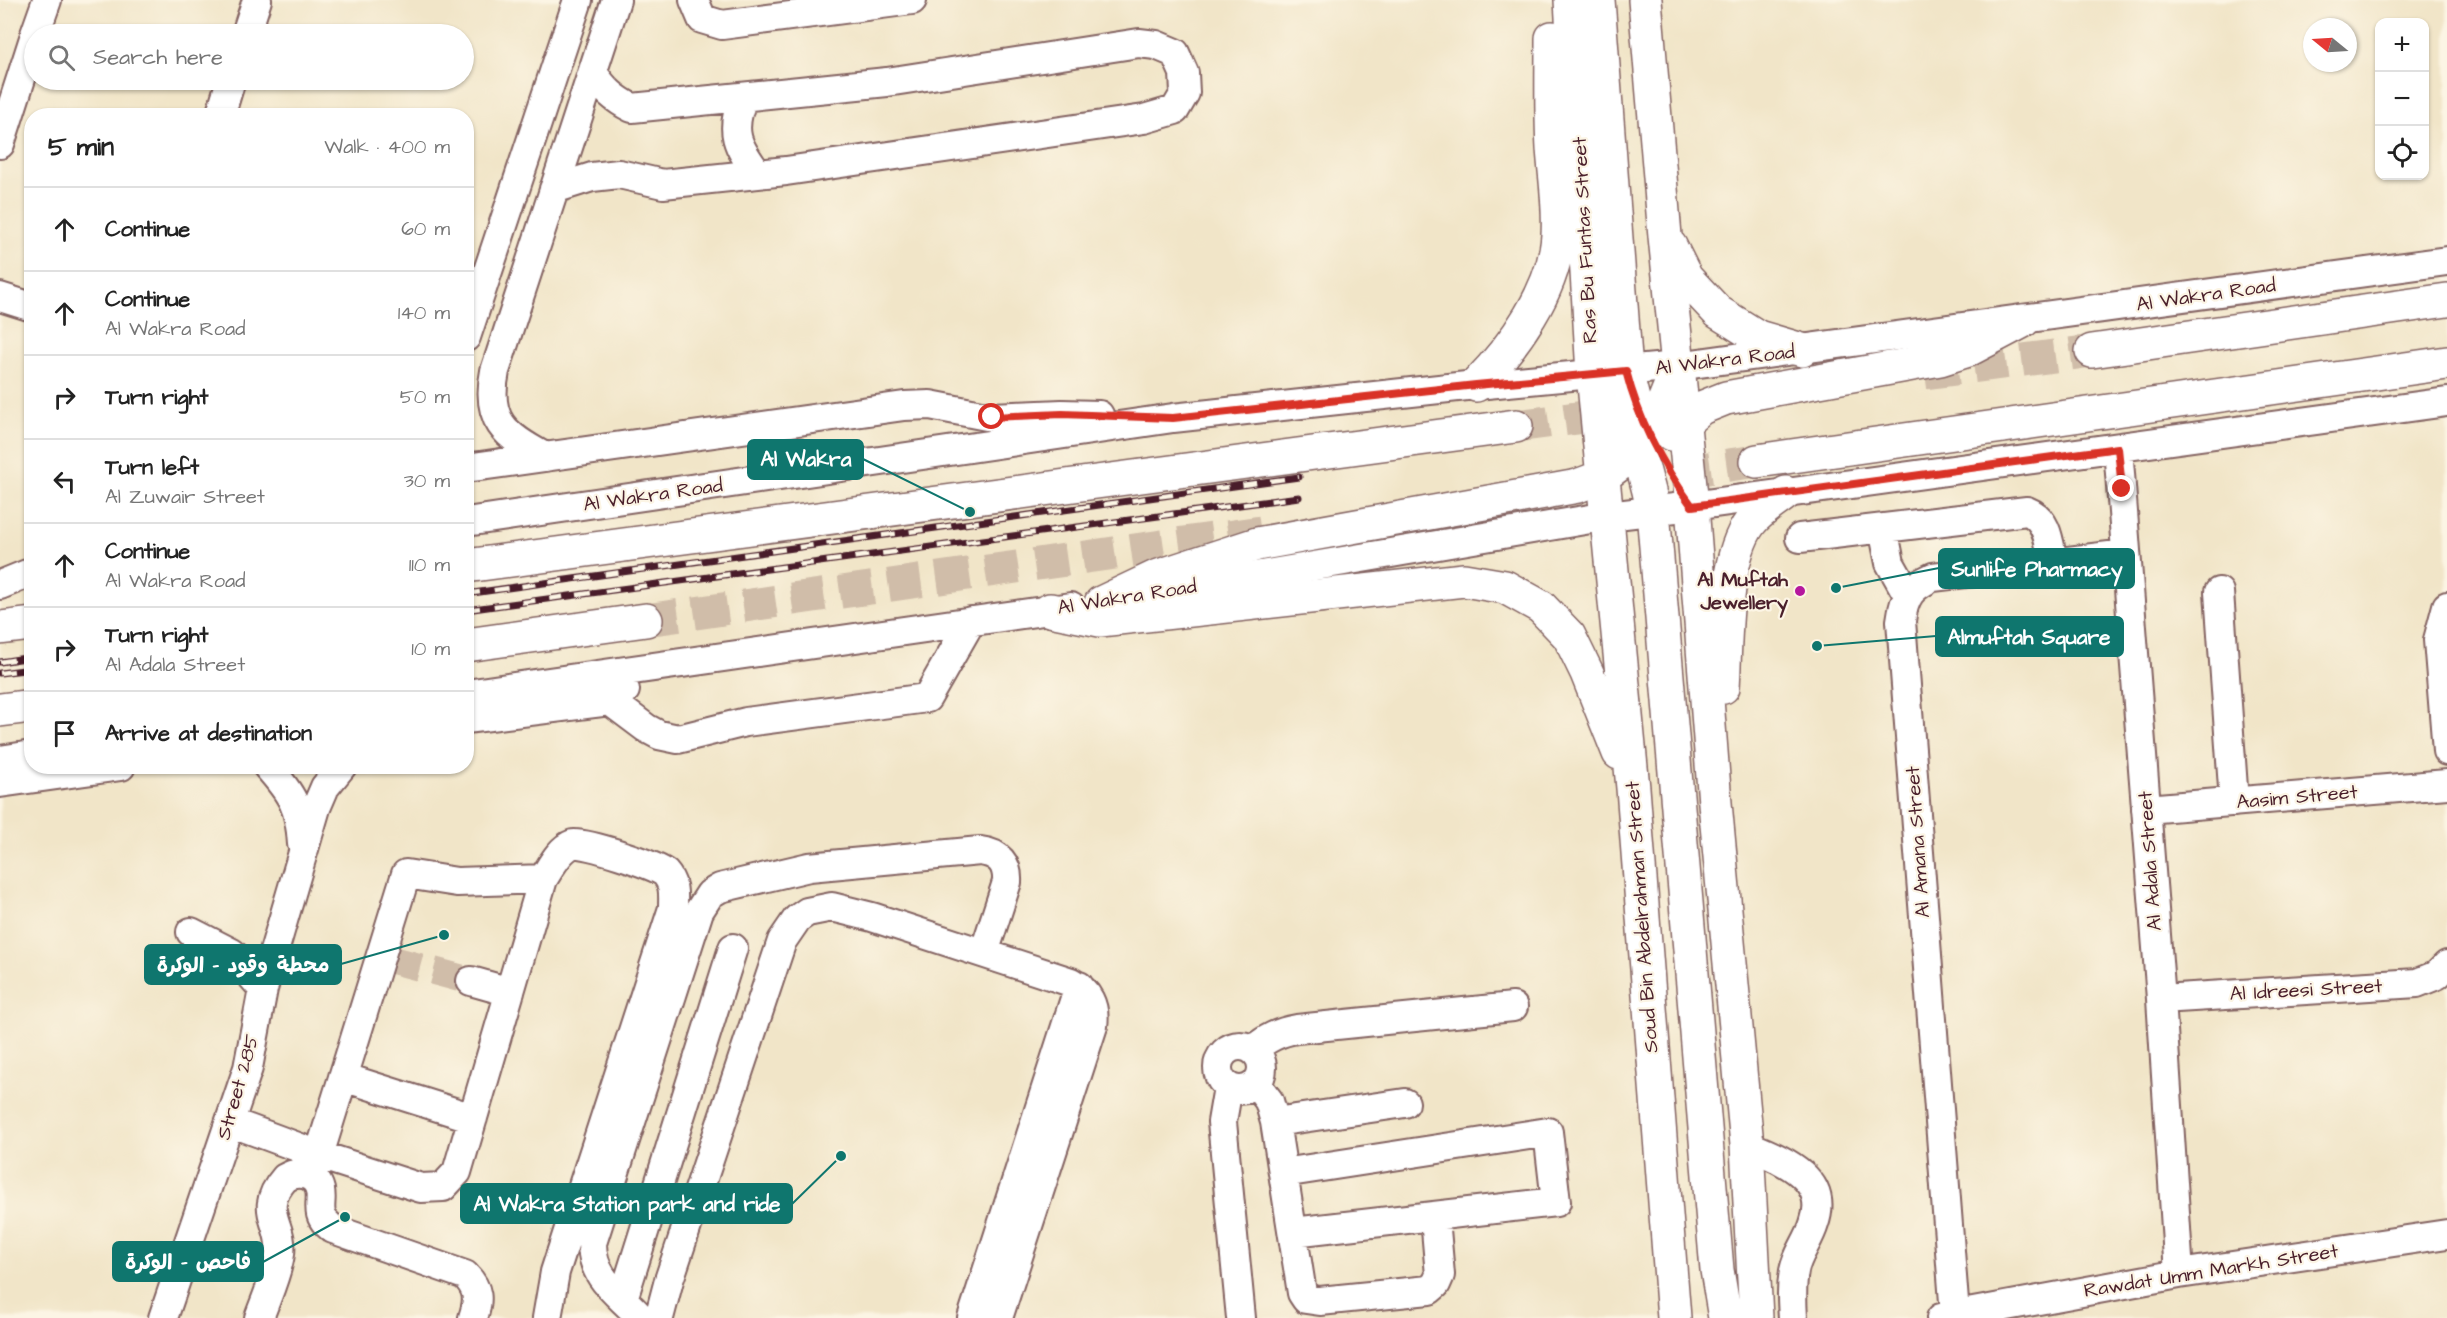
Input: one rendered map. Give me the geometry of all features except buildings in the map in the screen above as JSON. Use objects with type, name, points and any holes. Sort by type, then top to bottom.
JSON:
[{"type":"main road","points":[[1476,385],[1501,358],[1524,325],[1543,289],[1555,255],[1559,220],[1553,146],[1551,0]]},
{"type":"main road","name":"Ras Bu Funtas Street","points":[[1570,0],[1593,374],[1608,516]]},
{"type":"main road","points":[[1598,0],[1626,371],[1645,449],[1653,511],[1717,1270],[1725,1318]]},
{"type":"main road","points":[[1645,0],[1665,237],[1692,506],[1715,803],[1747,1145],[1756,1318]]},
{"type":"main road","points":[[1665,237],[1686,278],[1718,312],[1758,337],[1802,350]]},
{"type":"main road","name":"Al Wakra Road","points":[[2092,351],[2447,300]]},
{"type":"main road","points":[[1101,603],[1156,577],[1257,544],[1578,486],[1603,476],[1683,423],[1701,408],[1726,398],[1940,359],[1968,350],[2023,321]]},
{"type":"main road","points":[[1757,461],[2447,363]]},
{"type":"main road","points":[[1608,516],[1645,449],[1668,395],[1677,366]]},
{"type":"main road","points":[[1593,374],[1645,449],[1692,506]]},
{"type":"main road","points":[[474,565],[1516,426]]},
{"type":"main road","points":[[1715,803],[1733,561],[1739,540],[1751,521],[1786,493]]},
{"type":"main road","name":"Soud Bin Abdelrahman Street","points":[[1608,516],[1633,788],[1674,1318]]},
{"type":"main road","points":[[1050,610],[1100,620],[1464,580],[1505,587],[1541,607],[1569,636],[1587,673],[1633,788]]},
{"type":"main road","points":[[474,644],[646,620]]},
{"type":"main road","points":[[0,628],[24,625]]},
{"type":"main road","points":[[0,711],[24,707]]},
{"type":"street","points":[[39,24],[47,0]]},
{"type":"street","points":[[249,24],[257,0]]},
{"type":"street","points":[[474,313],[578,0]]},
{"type":"street","points":[[544,457],[514,439],[501,427],[492,405],[492,388],[495,371],[616,0]]},
{"type":"street","points":[[694,0],[702,19],[722,25],[912,0]]},
{"type":"street","points":[[554,189],[591,177],[619,174],[663,184],[759,174],[1144,119],[1175,110],[1185,93],[1184,73],[1174,53],[1156,45],[1139,43],[887,82],[632,108],[616,100],[605,90],[593,73]]},
{"type":"street","points":[[0,144],[24,70]]},
{"type":"street","points":[[222,108],[228,90]]},
{"type":"street","points":[[743,98],[736,114],[736,137],[742,152],[759,174]]},
{"type":"street","name":"Al Wakra Road","points":[[474,521],[1173,418],[1677,366],[2023,321],[2447,261]]},
{"type":"street","points":[[0,297],[24,304]]},
{"type":"street","points":[[1786,493],[2447,402]]},
{"type":"street","points":[[474,467],[903,406],[930,405],[992,417],[1062,414],[1173,418]]},
{"type":"street","name":"Al Adala Street","points":[[2118,448],[2161,999],[2179,1274]]},
{"type":"street","name":"Al Wakra Road","points":[[474,693],[1101,603],[1608,516],[1786,493]]},
{"type":"street","points":[[1800,538],[2027,511],[2041,519],[2054,562]]},
{"type":"street","points":[[1883,528],[1890,563],[1908,595],[1919,584],[1933,577],[2126,554]]},
{"type":"street","points":[[0,585],[24,575]]},
{"type":"street","points":[[0,591],[24,587]]},
{"type":"street","points":[[2218,592],[2234,802]]},
{"type":"street","name":"Al Amana Street","points":[[1908,595],[1901,621],[1948,1317]]},
{"type":"street","points":[[2447,606],[2438,640],[2447,751]]},
{"type":"street","points":[[610,701],[646,728],[659,735],[678,739],[746,722],[927,698],[971,621]]},
{"type":"street","points":[[474,718],[610,701],[659,667]]},
{"type":"street","points":[[0,760],[24,756]]},
{"type":"street","points":[[0,783],[64,774]]},
{"type":"street","points":[[274,774],[288,790],[300,820],[302,852]]},
{"type":"street","name":"Street 285","points":[[163,1318],[248,1068],[263,989],[302,852],[325,787],[336,774]]},
{"type":"street","name":"Aasim Street","points":[[2146,809],[2447,784]]},
{"type":"street","points":[[230,1122],[421,1188],[442,1187],[457,1173],[543,879],[563,849],[575,843],[589,844],[664,872],[674,886],[673,908],[555,1272],[548,1318]]},
{"type":"street","points":[[733,948],[701,1051],[632,1308],[602,1279],[596,1270],[592,1243],[699,911],[710,894],[720,888],[809,867],[980,851],[990,852],[998,856],[1005,864],[1008,873],[984,954]]},
{"type":"street","points":[[320,1155],[343,1077],[387,958],[406,874],[457,882],[543,879]]},
{"type":"street","points":[[659,1318],[669,1280],[782,941],[796,919],[819,908],[845,909],[1079,986],[1093,1008],[1093,1026],[998,1318]]},
{"type":"street","points":[[191,932],[232,953],[263,989]]},
{"type":"street","name":"Al Idreesi Street","points":[[2161,999],[2417,983],[2436,975],[2447,966]]},
{"type":"street","points":[[471,981],[510,992]]},
{"type":"street","points":[[972,1318],[1079,986]]},
{"type":"street","points":[[1254,1050],[1266,1039],[1280,1032],[1297,1029],[1513,1006]]},
{"type":"street","points":[[1241,1318],[1222,1122],[1242,1086],[1263,1070],[1259,1055],[1254,1050],[1239,1046],[1224,1052],[1220,1058],[1218,1074],[1221,1081],[1242,1086],[1269,1101],[1275,1122],[1302,1293],[1306,1299],[1320,1301],[1429,1290],[1436,1284],[1440,1275],[1435,1218]]},
{"type":"street","points":[[650,1059],[701,1051]]},
{"type":"street","points":[[343,1077],[473,1118]]},
{"type":"street","points":[[1275,1122],[1405,1103]]},
{"type":"street","points":[[1283,1173],[1548,1132],[1556,1202],[1435,1218],[1293,1232]]},
{"type":"street","points":[[1747,1145],[1786,1162],[1801,1172],[1812,1187],[1817,1205],[1815,1223],[1799,1255],[1791,1287],[1795,1316]]},
{"type":"street","points":[[259,1318],[280,1255],[272,1206],[280,1183],[292,1174],[307,1174],[318,1184],[321,1191],[323,1219],[333,1229],[465,1275],[473,1283],[477,1293],[478,1303],[473,1318]]},
{"type":"street","name":"Rawdat Umm Markh Street","points":[[1948,1317],[2179,1274],[2447,1234]]},
{"type":"street","points":[[455,1271],[463,1291],[456,1318]]},
{"type":"tunnel","points":[[1925,373],[2092,351]]},
{"type":"tunnel","points":[[1516,426],[1624,412]]},
{"type":"tunnel","points":[[1581,486],[1757,461]]},
{"type":"tunnel","points":[[646,620],[1268,531]]},
{"type":"tunnel","points":[[393,960],[471,981]]},
{"type":"railway","points":[[474,593],[1299,477]]},
{"type":"railway","points":[[474,609],[1299,497]]},
{"type":"railway","points":[[0,662],[24,658]]},
{"type":"railway","points":[[0,673],[24,670]]},
{"type":"place","name":"Al Wakra","points":[[970,512]]},
{"type":"place","name":"Sunlife Pharmacy","points":[[1836,588]]},
{"type":"place","name":"Al Muftah Jewellery","points":[[1800,591]]},
{"type":"place","name":"Almuftah Square","points":[[1817,646]]},
{"type":"place","name":"محطة وقود - الوكرة","points":[[444,935]]},
{"type":"place","name":"Al Wakra Station park and ride","points":[[841,1156]]},
{"type":"place","name":"فاحص - الوكرة","points":[[345,1217]]},
{"type":"route","points":[[992,417],[1062,414],[1173,418],[1626,371],[1634,403],[1646,433],[1672,479],[1692,506],[2118,448],[2122,489]]}]
